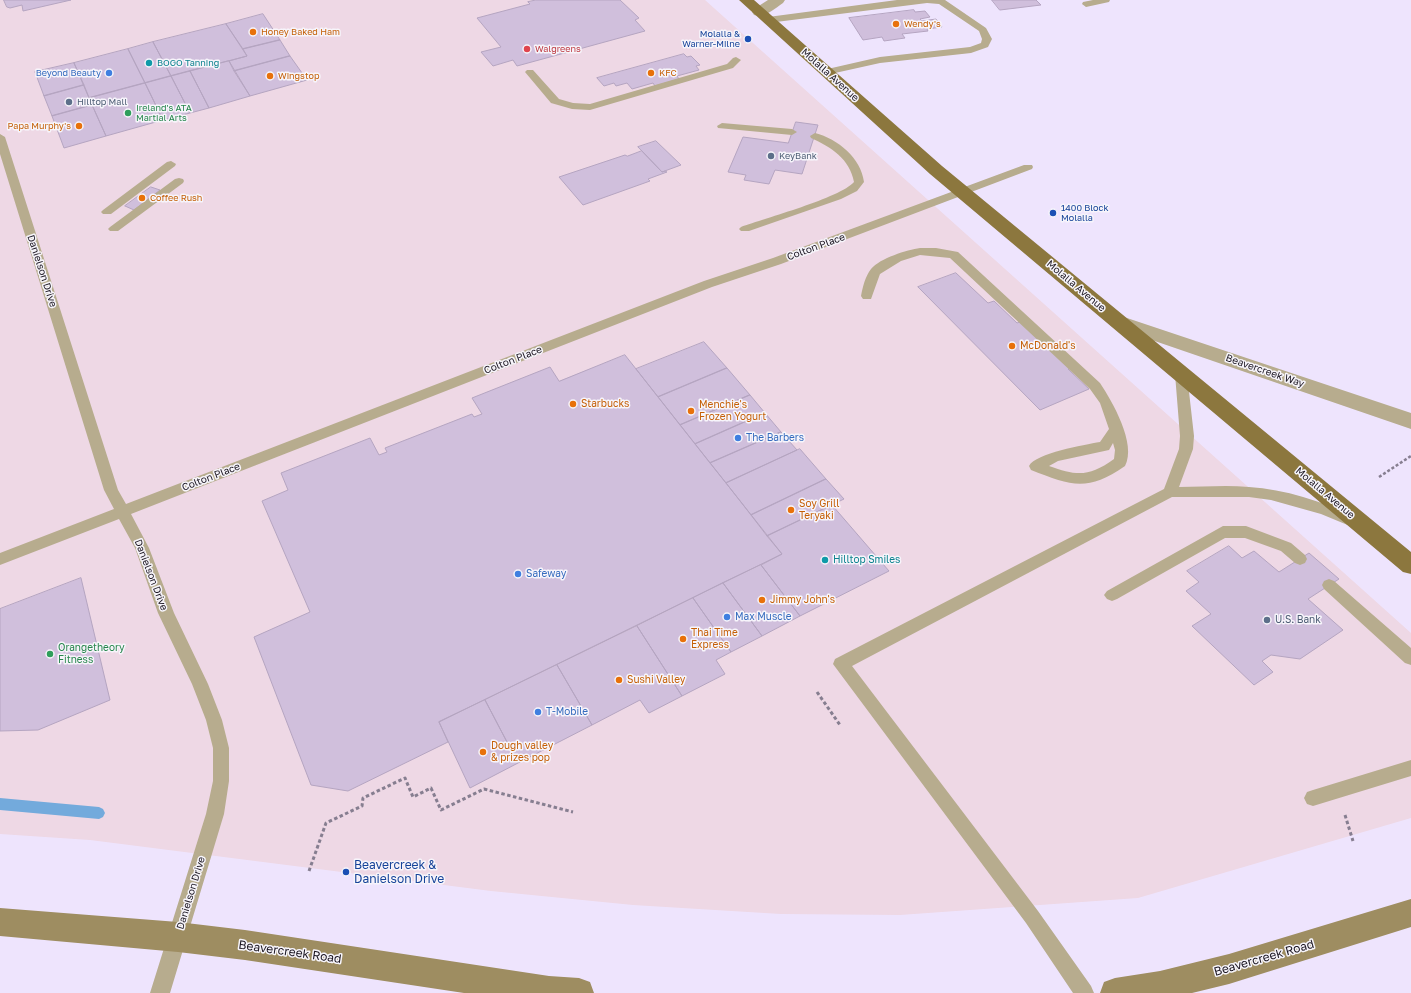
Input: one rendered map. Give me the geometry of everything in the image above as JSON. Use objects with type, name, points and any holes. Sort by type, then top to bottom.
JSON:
[{"type":"main road","name":"Molalla Avenue","points":[[746,0],[963,192],[1411,565]]},
{"type":"main road","name":"Beavercreek Road","points":[[1115,993],[1160,986],[1229,969],[1411,914]]},
{"type":"main road","name":"Beavercreek Road","points":[[0,922],[178,937],[245,945],[541,989],[579,993]]},
{"type":"street","points":[[764,16],[778,0]]},
{"type":"street","name":"Beavercreek Way","points":[[1118,321],[1411,421]]},
{"type":"lane","points":[[764,16],[927,0],[942,2],[983,30],[987,39],[985,45],[971,50],[880,60],[826,72]]},
{"type":"lane","points":[[1086,4],[1106,0]]},
{"type":"lane","points":[[530,72],[555,101],[572,106],[590,106],[730,66],[736,60]]},
{"type":"lane","points":[[722,126],[792,132]]},
{"type":"lane","points":[[746,229],[837,197],[853,189],[859,182],[859,174],[854,166],[836,146],[815,136]]},
{"type":"lane","name":"Danielson Drive","points":[[0,137],[111,490],[142,548],[166,613],[200,684],[214,720],[221,748],[221,780],[215,814],[160,993]]},
{"type":"lane","points":[[107,212],[172,164]]},
{"type":"lane","name":"Colton Place","points":[[0,559],[708,284],[777,261],[1028,167]]},
{"type":"lane","points":[[114,229],[179,181]]},
{"type":"lane","points":[[867,296],[870,283],[877,270],[903,254],[917,251],[936,251],[954,255],[1094,386],[1106,402],[1116,429],[1122,450],[1120,462],[1101,475],[1082,478],[1061,476],[1036,466],[1055,457],[1104,446],[1116,429]]},
{"type":"lane","points":[[1170,492],[1186,449],[1187,436],[1181,374]]},
{"type":"lane","points":[[1084,993],[1032,917],[841,664],[1170,492],[1249,492],[1271,495],[1324,509],[1365,527]]},
{"type":"lane","points":[[1112,595],[1223,532],[1246,532],[1286,547],[1300,559]]},
{"type":"lane","points":[[1329,585],[1411,658]]},
{"type":"lane","points":[[1313,798],[1411,768]]},
{"type":"path","points":[[1379,477],[1411,456]]},
{"type":"path","points":[[817,692],[840,725]]},
{"type":"path","points":[[309,871],[326,823],[362,806],[362,798],[405,778],[413,797],[431,788],[441,810],[484,790],[573,812]]},
{"type":"shaded area","points":[[0,0],[705,0],[1411,633],[1411,818],[1138,898],[900,915],[781,914],[633,905],[491,891],[90,840],[0,834]]},
{"type":"building","points":[[4,0],[71,0],[23,11],[22,5],[10,8],[7,7]]},
{"type":"building","name":"Walgreens","points":[[536,0],[620,0],[639,18],[635,20],[645,31],[517,66],[513,60],[493,66],[481,52],[501,47],[477,18],[530,4],[528,2]]},
{"type":"building","points":[[992,0],[1036,0],[1041,5],[1000,10]]},
{"type":"building","name":"Wendy's","points":[[914,10],[915,12],[925,11],[930,17],[920,19],[922,21],[936,19],[942,27],[927,29],[928,31],[902,34],[905,38],[884,41],[882,37],[863,40],[849,18]]},
{"type":"building","name":"Honey Baked Ham","points":[[263,14],[280,40],[243,49],[226,24]]},
{"type":"building","points":[[226,24],[247,56],[171,76],[153,42]]},
{"type":"building","points":[[280,40],[290,56],[234,71],[229,61],[247,56],[243,49]]},
{"type":"building","name":"BOGO Tanning","points":[[153,42],[171,76],[145,83],[128,49]]},
{"type":"building","name":"Beyond Beauty","points":[[128,49],[145,83],[89,98],[74,63]]},
{"type":"building","name":"KFC","points":[[684,54],[687,57],[691,56],[700,65],[696,66],[699,70],[677,76],[679,79],[655,86],[653,83],[632,89],[627,83],[616,86],[614,83],[604,86],[597,78]]},
{"type":"building","name":"Wingstop","points":[[290,56],[307,80],[250,96],[234,71]]},
{"type":"building","points":[[229,61],[250,96],[209,108],[190,71]]},
{"type":"building","points":[[74,63],[84,85],[44,96],[35,72]]},
{"type":"building","points":[[190,71],[209,108],[190,113],[171,76]]},
{"type":"building","points":[[171,76],[190,113],[163,120],[145,83]]},
{"type":"building","name":"Ireland's ATA Martial Arts","points":[[145,83],[163,120],[106,136],[89,98]]},
{"type":"building","name":"Hilltop Mall","points":[[84,85],[92,105],[52,116],[44,96]]},
{"type":"building","name":"Papa Murphy's","points":[[92,105],[106,136],[64,148],[52,116]]},
{"type":"building","name":"KeyBank","points":[[796,122],[818,125],[802,174],[775,170],[769,184],[744,180],[746,175],[728,172],[743,137],[788,143]]},
{"type":"building","points":[[656,141],[681,165],[662,172],[638,147]]},
{"type":"building","points":[[642,151],[662,172],[667,172],[648,179],[650,181],[583,205],[559,177],[625,155],[627,156]]},
{"type":"building","name":"Coffee Rush","points":[[151,187],[160,190],[134,210],[125,206]]},
{"type":"building","name":"McDonald's","points":[[956,273],[988,303],[994,301],[1017,323],[1022,321],[1071,368],[1068,369],[1089,389],[1040,410],[918,287]]},
{"type":"building","points":[[704,342],[727,368],[658,397],[636,369]]},
{"type":"building","name":"Safeway","points":[[625,355],[782,554],[439,722],[448,742],[348,791],[311,785],[254,637],[310,612],[262,501],[288,490],[281,473],[370,438],[379,455],[387,452],[385,448],[472,414],[474,417],[482,414],[472,398],[550,367],[559,381]]},
{"type":"building","name":"Menchie's Frozen Yogurt","points":[[727,368],[750,395],[680,425],[658,397]]},
{"type":"building","points":[[750,395],[765,413],[695,444],[680,425]]},
{"type":"building","name":"The Barbers","points":[[765,413],[781,432],[710,463],[695,444]]},
{"type":"building","points":[[781,432],[797,450],[726,483],[710,463]]},
{"type":"building","points":[[800,449],[826,479],[751,515],[726,483]]},
{"type":"building","name":"Soy Grill Teryaki","points":[[826,479],[844,499],[767,536],[751,515]]},
{"type":"building","name":"Hilltop Smiles","points":[[832,505],[889,571],[800,616],[761,565],[782,554],[767,536]]},
{"type":"building","name":"U.S. Bank","points":[[1229,546],[1242,558],[1254,551],[1279,572],[1309,553],[1339,579],[1308,599],[1343,630],[1300,659],[1271,655],[1262,661],[1273,672],[1254,685],[1192,626],[1211,614],[1186,591],[1199,582],[1187,571]]},
{"type":"building","name":"Jimmy John's","points":[[761,565],[800,616],[762,636],[723,583]]},
{"type":"building","name":"Orangetheory Fitness","points":[[81,578],[110,700],[38,730],[0,731],[0,609]]},
{"type":"building","name":"Max Muscle","points":[[723,583],[762,636],[731,652],[693,598]]},
{"type":"building","name":"Thai Time Express","points":[[693,598],[731,652],[716,660],[725,674],[682,696],[637,626]]},
{"type":"building","name":"Sushi Valley","points":[[637,626],[682,696],[649,713],[640,700],[592,725],[557,665]]},
{"type":"building","name":"T-Mobile","points":[[557,665],[592,725],[518,763],[485,700]]},
{"type":"building","name":"Dough valley & prizes pop","points":[[485,700],[518,763],[470,788],[439,722]]},
{"type":"waterway","points":[[0,804],[99,813]]},
{"type":"place","name":"Wendy's","points":[[896,24]]},
{"type":"place","name":"Honey Baked Ham","points":[[253,32]]},
{"type":"place","name":"Molalla & Warner-Milne","points":[[748,39]]},
{"type":"place","name":"Walgreens","points":[[527,49]]},
{"type":"place","name":"BOGO Tanning","points":[[149,63]]},
{"type":"place","name":"Beyond Beauty","points":[[109,73]]},
{"type":"place","name":"KFC","points":[[651,73]]},
{"type":"place","name":"Wingstop","points":[[270,76]]},
{"type":"place","name":"Hilltop Mall","points":[[69,102]]},
{"type":"place","name":"Ireland's ATA Martial Arts","points":[[128,113]]},
{"type":"place","name":"Papa Murphy's","points":[[79,126]]},
{"type":"place","name":"KeyBank","points":[[771,156]]},
{"type":"place","name":"Coffee Rush","points":[[142,198]]},
{"type":"place","name":"1400 Block Molalla","points":[[1053,213]]},
{"type":"place","name":"McDonald's","points":[[1012,346]]},
{"type":"place","name":"Starbucks","points":[[573,404]]},
{"type":"place","name":"Menchie's Frozen Yogurt","points":[[691,411]]},
{"type":"place","name":"The Barbers","points":[[738,438]]},
{"type":"place","name":"Soy Grill Teryaki","points":[[791,510]]},
{"type":"place","name":"Hilltop Smiles","points":[[825,560]]},
{"type":"place","name":"Safeway","points":[[518,574]]},
{"type":"place","name":"Jimmy John's","points":[[762,600]]},
{"type":"place","name":"Max Muscle","points":[[727,617]]},
{"type":"place","name":"U.S. Bank","points":[[1267,620]]},
{"type":"place","name":"Thai Time Express","points":[[683,639]]},
{"type":"place","name":"Orangetheory Fitness","points":[[50,654]]},
{"type":"place","name":"Sushi Valley","points":[[619,680]]},
{"type":"place","name":"T-Mobile","points":[[538,712]]},
{"type":"place","name":"Dough valley & prizes pop","points":[[483,752]]},
{"type":"place","name":"Beavercreek & Danielson Drive","points":[[346,872]]}]
